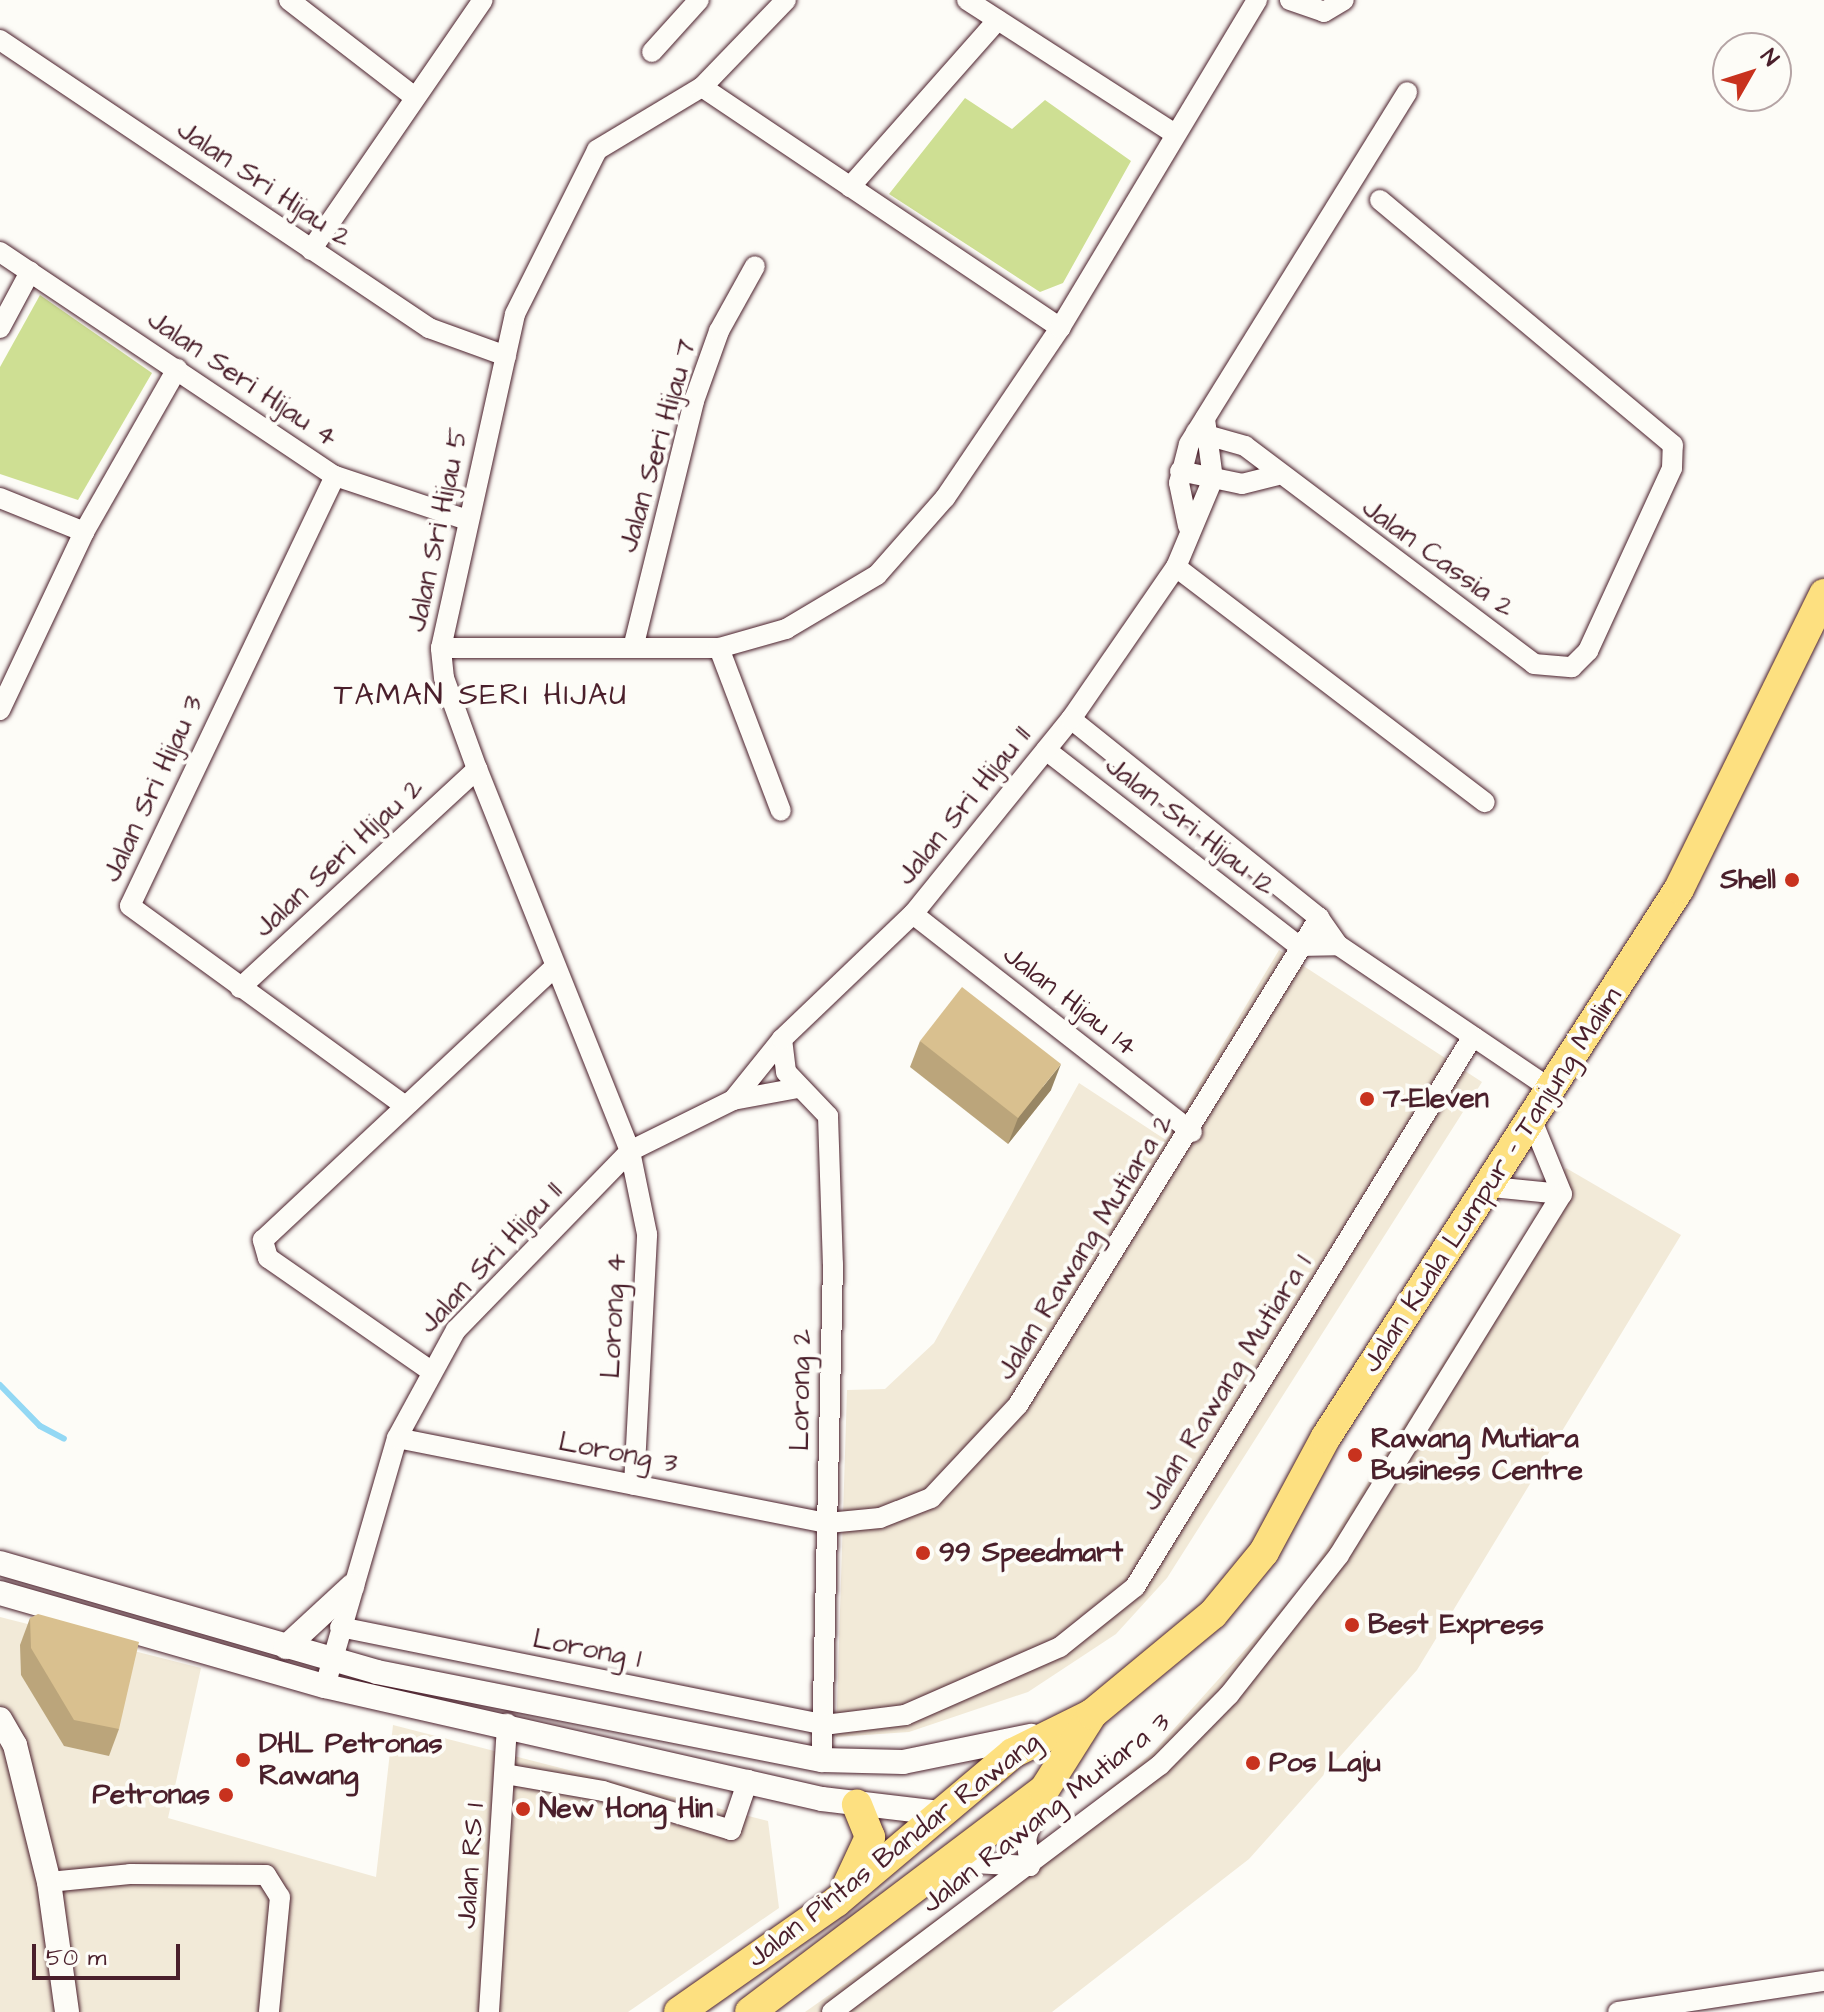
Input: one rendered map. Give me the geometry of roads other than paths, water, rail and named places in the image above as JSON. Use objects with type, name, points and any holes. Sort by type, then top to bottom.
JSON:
[{"type":"main road","name":"Jalan Kuala Lumpur - Tanjung Malim","points":[[1092,1714],[1213,1614],[1264,1552],[1343,1411],[1554,1091],[1679,889],[1824,594]]},
{"type":"main road","name":"Jalan Pintas Bandar Rawang","points":[[750,2012],[1044,1790],[1052,1743],[1092,1714]]},
{"type":"main road","points":[[939,1813],[966,1808],[1038,1761],[1052,1743]]},
{"type":"main road","points":[[836,1902],[868,1846],[869,1827],[857,1805]]},
{"type":"main road","name":"Jalan Pintas Bandar Rawang","points":[[679,2012],[836,1902],[939,1813]]},
{"type":"street","points":[[289,0],[412,95]]},
{"type":"street","points":[[311,250],[412,95],[483,0]]},
{"type":"street","points":[[652,52],[699,0]]},
{"type":"street","name":"Jalan Sri Hijau 5","points":[[630,1151],[477,769],[444,678],[441,648],[515,314],[597,150],[702,87],[786,0]]},
{"type":"street","points":[[967,0],[1175,134]]},
{"type":"street","points":[[441,648],[719,648],[786,629],[877,575],[945,498],[1060,328],[1257,0]]},
{"type":"street","points":[[1290,0],[1324,12],[1344,0]]},
{"type":"street","points":[[850,187],[998,20]]},
{"type":"street","name":"Jalan Sri Hijau 2","points":[[0,40],[429,328],[506,356]]},
{"type":"street","points":[[702,87],[1060,328]]},
{"type":"street","points":[[1188,526],[1180,471],[1407,92]]},
{"type":"street","name":"Jalan Cassia 2","points":[[1205,429],[1245,446],[1277,475],[1534,664],[1572,667],[1588,651],[1666,482],[1673,445],[1380,200]]},
{"type":"street","name":"Jalan Seri Hijau 4","points":[[0,252],[335,476],[467,520]]},
{"type":"street","name":"Jalan Seri Hijau 7","points":[[633,648],[694,401],[719,331],[755,266]]},
{"type":"street","points":[[0,328],[30,272]]},
{"type":"street","points":[[1,707],[84,532],[177,369]]},
{"type":"street","points":[[1188,526],[1213,479],[1205,429]]},
{"type":"street","points":[[1180,471],[1242,484],[1277,475]]},
{"type":"street","name":"Jalan Sri Hijau 3","points":[[335,476],[129,901],[135,915],[405,1106]]},
{"type":"street","points":[[0,498],[84,532]]},
{"type":"street","name":"Jalan Sri Hijau 11","points":[[733,1100],[782,1039],[913,914],[1071,719],[1176,567],[1188,526]]},
{"type":"street","points":[[1176,567],[1485,802]]},
{"type":"street","points":[[719,648],[781,811]]},
{"type":"street","name":"Jalan Sri Hijau 12","points":[[1071,719],[1319,918],[1338,945]]},
{"type":"street","name":"Jalan Sri Hijau 12","points":[[1046,750],[1299,946]]},
{"type":"street","name":"Jalan Seri Hijau 2","points":[[240,988],[477,769]]},
{"type":"street","name":"Jalan Hijau 14","points":[[913,914],[1192,1132]]},
{"type":"street","name":"Jalan Rawang Mutiara 2","points":[[828,1523],[880,1518],[931,1498],[985,1444],[1018,1405],[1192,1132],[1299,946],[1319,918]]},
{"type":"street","points":[[1299,946],[1338,945],[1554,1091]]},
{"type":"street","points":[[428,1369],[262,1247],[405,1106],[555,967]]},
{"type":"street","name":"Jalan Rawang Mutiara 1","points":[[824,1725],[905,1715],[1060,1647],[1135,1587],[1473,1036]]},
{"type":"street","name":"Lorong 2","points":[[782,1039],[786,1072],[828,1116],[828,1523],[822,1760]]},
{"type":"street","name":"Jalan Sri Hijau 11","points":[[325,1686],[397,1438],[428,1369],[456,1330],[630,1151],[733,1100],[798,1088]]},
{"type":"street","points":[[1492,1187],[1562,1194],[1533,1123]]},
{"type":"street","name":"Lorong 4","points":[[630,1151],[647,1234],[634,1485]]},
{"type":"street","name":"Jalan Rawang Mutiara 3","points":[[832,2012],[1030,1866],[1160,1765],[1293,1621],[1562,1194]]},
{"type":"street","name":"Lorong 3","points":[[397,1438],[828,1523]]},
{"type":"street","points":[[0,1563],[332,1660],[822,1760],[903,1762],[1052,1743]]},
{"type":"street","points":[[286,1647],[352,1586]]},
{"type":"street","points":[[0,1593],[325,1686],[507,1724],[857,1805],[939,1813]]},
{"type":"street","name":"Lorong 1","points":[[340,1627],[824,1725]]},
{"type":"street","points":[[0,1719],[15,1745],[49,1882],[67,2012]]},
{"type":"street","name":"Jalan RS 1","points":[[489,2012],[507,1724]]},
{"type":"street","points":[[0,1752],[26,1792]]},
{"type":"street","points":[[783,1788],[822,1760]]},
{"type":"street","points":[[822,1760],[857,1805]]},
{"type":"street","points":[[505,1774],[603,1791],[731,1830],[748,1780]]},
{"type":"street","points":[[939,1872],[973,1863],[1030,1866],[1030,1815],[1044,1790]]},
{"type":"street","points":[[49,1882],[176,1872],[266,1875],[280,1897],[269,2012]]},
{"type":"street","points":[[1618,2012],[1824,1981]]},
{"type":"street","points":[[1743,1991],[1748,2012]]},
{"type":"waterway","points":[[0,1385],[40,1426],[64,1439]]},
{"type":"place","name":"Shell","points":[[1792,880]]},
{"type":"place","name":"7-Eleven","points":[[1367,1099]]},
{"type":"place","name":"Rawang Mutiara Business Centre","points":[[1355,1455]]},
{"type":"place","name":"99 Speedmart","points":[[923,1553]]},
{"type":"place","name":"Best Express","points":[[1352,1625]]},
{"type":"place","name":"DHL Petronas Rawang","points":[[243,1760]]},
{"type":"place","name":"Pos Laju","points":[[1253,1763]]},
{"type":"place","name":"Petronas","points":[[226,1795]]},
{"type":"place","name":"New Hong Hin","points":[[523,1809]]},
{"type":"district","name":"TAMAN SERI HIJAU","points":[[481,695]]}]
